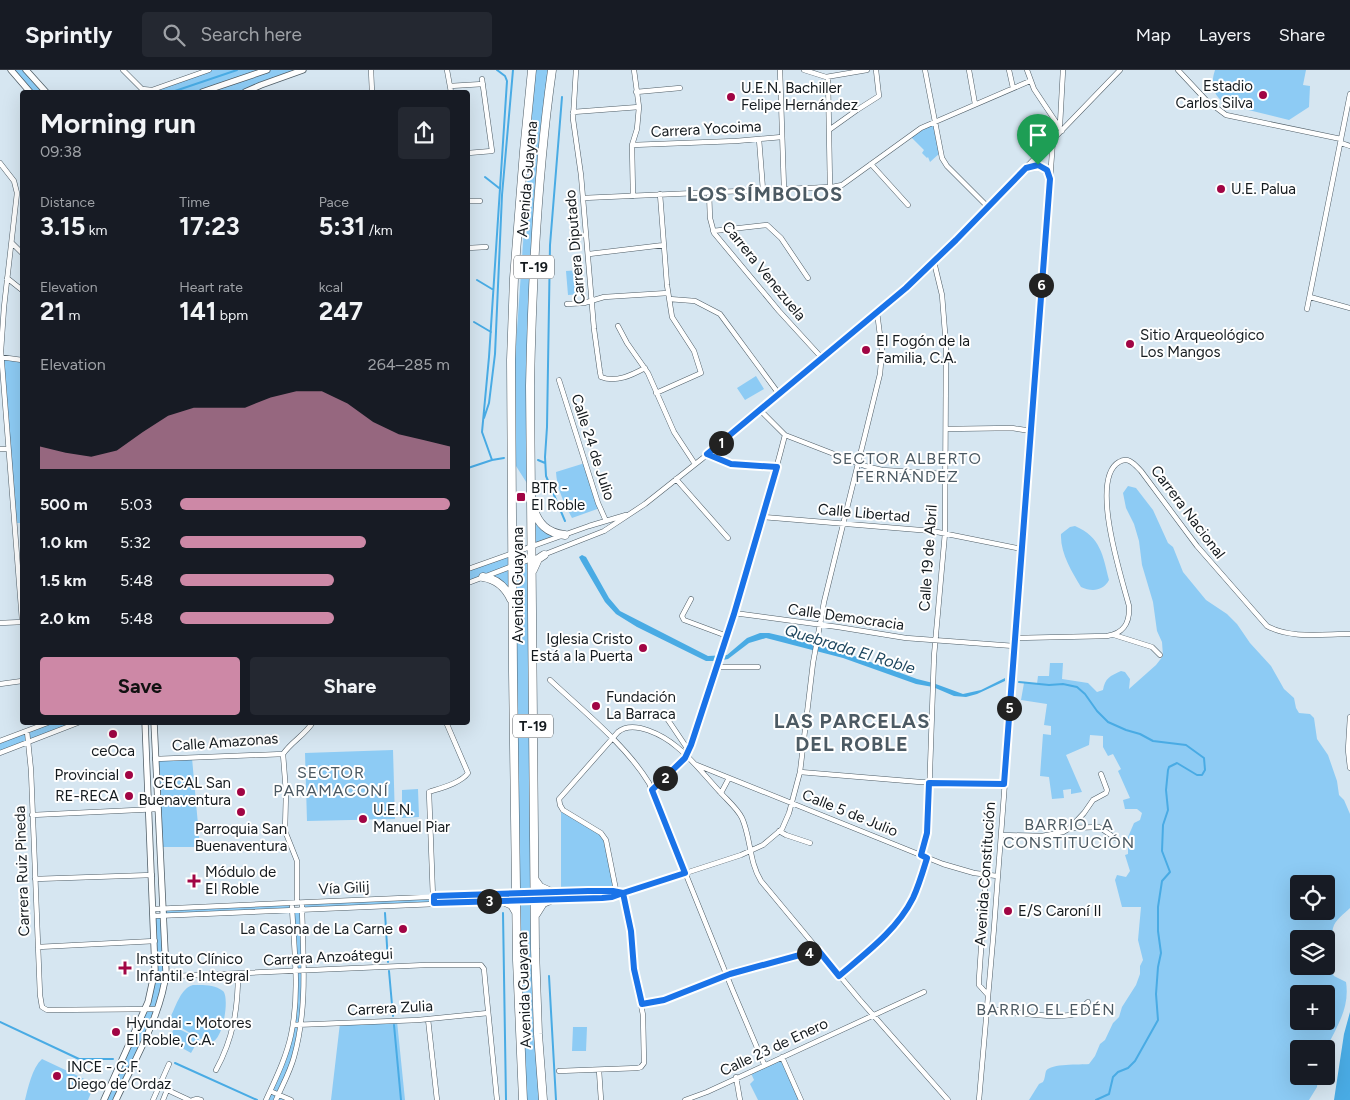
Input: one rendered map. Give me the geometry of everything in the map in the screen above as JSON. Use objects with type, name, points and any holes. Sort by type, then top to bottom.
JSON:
[{"type":"highway","name":"Avenida Guayana","points":[[523,1100],[514,893],[511,360],[514,278],[532,70]]},
{"type":"highway","name":"Avenida Guayana","points":[[543,1100],[538,1027],[535,918],[530,386],[532,299],[538,206],[552,70]]},
{"type":"highway","points":[[531,499],[542,526],[552,532],[565,535]]},
{"type":"highway","points":[[531,574],[535,564],[544,555]]},
{"type":"highway","points":[[482,577],[489,578],[500,584],[508,593],[512,602]]},
{"type":"highway","points":[[535,878],[550,896],[540,906],[535,918]]},
{"type":"highway","points":[[503,901],[512,905],[516,915]]},
{"type":"street","points":[[11,70],[28,90]]},
{"type":"street","points":[[27,70],[44,90]]},
{"type":"street","points":[[123,70],[140,90]]},
{"type":"street","points":[[152,90],[197,72],[209,70]]},
{"type":"street","points":[[208,90],[267,70]]},
{"type":"street","points":[[249,90],[303,70]]},
{"type":"street","points":[[371,70],[372,90]]},
{"type":"street","points":[[447,70],[451,90]]},
{"type":"street","name":"Carrera Diputado","points":[[576,70],[573,112],[589,254],[596,348],[602,377],[608,379],[622,378],[645,368]]},
{"type":"street","points":[[633,196],[632,145],[637,128],[639,107],[634,70]]},
{"type":"street","points":[[780,70],[784,189]]},
{"type":"street","points":[[804,70],[828,77],[867,70]]},
{"type":"street","points":[[829,130],[879,96],[876,70]]},
{"type":"street","points":[[925,70],[944,162],[988,207]]},
{"type":"street","points":[[969,70],[975,104]]},
{"type":"street","points":[[1009,70],[1013,88]]},
{"type":"street","points":[[1027,70],[1030,81],[1061,129]]},
{"type":"street","points":[[1061,129],[1063,70]]},
{"type":"street","points":[[470,581],[604,531],[676,479],[877,312],[934,262],[1120,70]]},
{"type":"street","points":[[1178,70],[1206,100],[1226,115],[1341,141],[1350,146]]},
{"type":"street","points":[[828,77],[830,187]]},
{"type":"street","points":[[450,86],[482,81],[492,152],[470,153]]},
{"type":"street","points":[[583,198],[842,185],[921,128],[1030,81]]},
{"type":"street","points":[[636,92],[680,88]]},
{"type":"street","points":[[1307,309],[1350,94]]},
{"type":"street","points":[[573,112],[639,107]]},
{"type":"street","name":"Carrera Yocoima","points":[[632,145],[782,137]]},
{"type":"street","points":[[759,139],[763,190]]},
{"type":"street","name":"Avenida Constitución","points":[[979,1100],[998,876],[1053,140]]},
{"type":"street","points":[[0,163],[9,173],[16,186],[16,204],[7,278],[1,357],[20,596]]},
{"type":"street","points":[[871,164],[908,205]]},
{"type":"street","points":[[1026,168],[1034,165],[1042,166],[1047,170],[1050,179]]},
{"type":"street","name":"Carrera Venezuela","points":[[709,192],[710,218],[713,231],[821,358]]},
{"type":"street","points":[[656,393],[701,373],[694,351],[673,321],[668,293],[660,194]]},
{"type":"street","points":[[470,201],[480,200]]},
{"type":"street","points":[[713,231],[767,225],[781,238],[808,278]]},
{"type":"street","points":[[12,243],[20,251]]},
{"type":"street","points":[[589,254],[664,245]]},
{"type":"street","points":[[470,248],[486,247]]},
{"type":"street","name":"Calle 19 de Abril","points":[[921,855],[927,833],[932,685],[945,533],[946,345],[944,308],[934,262]]},
{"type":"street","points":[[7,278],[20,288]]},
{"type":"street","points":[[567,304],[604,298],[668,293]]},
{"type":"street","points":[[1310,297],[1350,308]]},
{"type":"street","points":[[669,300],[695,301],[720,314],[779,394]]},
{"type":"street","points":[[560,1071],[638,1068],[643,1065],[645,1039],[642,1004],[634,969],[631,931],[623,893],[750,851],[763,845],[779,831],[786,821],[800,772],[820,624],[881,367],[882,351],[877,312]]},
{"type":"street","points":[[618,326],[645,368],[674,432],[695,464]]},
{"type":"street","points":[[1,357],[20,360]]},
{"type":"street","name":"Calle 24 de Julio","points":[[559,380],[598,503],[606,521]]},
{"type":"street","points":[[760,410],[785,435],[858,463],[882,470],[945,474]]},
{"type":"street","points":[[946,429],[1012,428],[1031,432]]},
{"type":"street","points":[[652,790],[688,753],[734,614],[785,435]]},
{"type":"street","points":[[0,448],[8,449]]},
{"type":"street","points":[[707,454],[731,464],[777,467]]},
{"type":"street","name":"Carrera Nacional","points":[[1114,635],[1125,628],[1130,616],[1111,533],[1106,499],[1112,469],[1115,464],[1126,460],[1134,464],[1141,471],[1197,546],[1267,626],[1276,631],[1288,633],[1350,634]]},
{"type":"street","points":[[676,479],[728,538]]},
{"type":"street","points":[[470,568],[630,514]]},
{"type":"street","name":"Calle Libertad","points":[[763,516],[945,533],[1022,548]]},
{"type":"street","points":[[691,599],[682,616],[684,620],[726,636]]},
{"type":"street","name":"Calle Democracia","points":[[734,614],[820,624],[906,638],[1014,646]]},
{"type":"street","points":[[0,623],[20,621]]},
{"type":"street","points":[[1015,638],[1114,635],[1152,647],[1160,655]]},
{"type":"street","points":[[716,667],[758,667]]},
{"type":"street","points":[[550,680],[612,739],[642,772],[652,790],[764,1064]]},
{"type":"street","points":[[0,684],[20,681]]},
{"type":"street","points":[[666,717],[695,765],[740,816],[745,827],[750,851],[760,881],[872,1015],[947,1100]]},
{"type":"street","points":[[1350,717],[1348,750],[1350,768]]},
{"type":"street","name":"Carrera Ruiz Pineda","points":[[30,725],[28,742],[41,1004],[44,1010],[145,1009]]},
{"type":"street","points":[[0,741],[42,725]]},
{"type":"street","points":[[0,753],[72,725]]},
{"type":"street","points":[[104,1100],[145,1009],[151,994],[154,977],[155,941],[145,725]]},
{"type":"street","points":[[116,1100],[157,1009],[164,990],[166,972],[154,725]]},
{"type":"street","name":"Calle Amazonas","points":[[155,759],[284,754],[289,744],[310,725]]},
{"type":"street","points":[[434,903],[429,792],[455,782],[468,773],[447,725]]},
{"type":"street","points":[[617,893],[606,840],[601,833],[563,810],[559,802],[560,796],[622,729],[635,728],[648,731],[688,753]]},
{"type":"street","points":[[276,1100],[293,1059],[301,1024],[304,996],[302,909],[297,903],[297,861],[285,831],[286,792],[284,754]]},
{"type":"street","name":"Calle 5 de Julio","points":[[695,765],[927,858],[959,869],[998,876]]},
{"type":"street","points":[[800,772],[929,783],[1004,784]]},
{"type":"street","points":[[1001,835],[1042,836],[1063,832],[1070,828],[1093,800],[1106,793],[1107,790],[1101,774]]},
{"type":"street","points":[[721,793],[729,778]]},
{"type":"street","points":[[32,815],[158,809]]},
{"type":"street","points":[[1070,828],[1099,827],[1115,838]]},
{"type":"street","points":[[779,831],[810,843]]},
{"type":"street","points":[[839,976],[877,943],[897,920],[913,898],[927,858]]},
{"type":"street","points":[[35,880],[152,875]]},
{"type":"street","points":[[986,875],[979,985],[988,995]]},
{"type":"street","name":"Vía Gilij","points":[[164,912],[503,901],[514,893]]},
{"type":"street","name":"Vía Gilij","points":[[154,913],[434,896],[514,893],[550,896],[623,893]]},
{"type":"street","points":[[266,1100],[284,1060],[293,1024],[296,997],[292,909],[297,903]]},
{"type":"street","points":[[38,947],[155,941]]},
{"type":"street","points":[[642,1004],[664,1000],[726,975],[818,950]]},
{"type":"street","name":"Carrera Anzoátegui","points":[[176,976],[481,965],[484,969],[488,1013]]},
{"type":"street","points":[[216,1070],[227,1049],[233,1031],[237,1008],[238,974]]},
{"type":"street","name":"Calle 23 de Enero","points":[[685,1100],[924,992]]},
{"type":"street","points":[[986,1008],[1038,1015],[1069,1015],[1077,1012],[1088,1002]]},
{"type":"street","points":[[145,1009],[157,1009]]},
{"type":"street","points":[[488,1013],[497,1100]]},
{"type":"street","name":"Carrera Zulia","points":[[293,1024],[428,1019],[488,1013]]},
{"type":"street","points":[[428,1019],[437,1100]]},
{"type":"street","points":[[782,1056],[801,1100]]},
{"type":"street","points":[[152,1100],[169,1064]]},
{"type":"street","points":[[599,1070],[601,1100]]},
{"type":"street","points":[[736,1078],[740,1100]]},
{"type":"street","points":[[159,1086],[189,1100]]},
{"type":"street","points":[[163,1100],[167,1090]]},
{"type":"street","points":[[270,1091],[291,1100]]},
{"type":"street","points":[[193,1100],[201,1100]]},
{"type":"shaded area","points":[[11,70],[26,70],[44,90],[28,90]]},
{"type":"shaded area","points":[[209,70],[303,70],[250,90],[147,90]]},
{"type":"shaded area","points":[[535,70],[551,70],[537,206],[530,488],[516,466],[515,359]]},
{"type":"shaded area","name":"Estadio Carlos Silva","points":[[1215,70],[1306,70],[1303,85],[1310,86],[1309,107],[1289,120],[1228,105],[1219,98],[1214,90]]},
{"type":"shaded area","points":[[935,121],[941,152],[930,162],[928,157],[922,153],[924,150],[910,136]]},
{"type":"shaded area","points":[[581,270],[583,294],[568,295],[566,271]]},
{"type":"shaded area","points":[[1,357],[20,360],[20,523],[15,523]]},
{"type":"shaded area","points":[[756,376],[764,389],[745,400],[737,388]]},
{"type":"shaded area","points":[[585,463],[600,508],[572,518],[559,490],[556,472]]},
{"type":"shaded area","points":[[1128,486],[1136,488],[1153,510],[1168,543],[1173,547],[1183,572],[1206,600],[1227,614],[1237,624],[1250,643],[1271,666],[1284,689],[1294,698],[1299,713],[1310,714],[1314,718],[1317,739],[1328,755],[1337,781],[1339,795],[1344,800],[1350,814],[1350,908],[1334,925],[1333,930],[1290,930],[1290,975],[1333,975],[1346,982],[1346,1000],[1342,1017],[1330,1040],[1290,1040],[1290,1085],[1317,1085],[1309,1100],[1029,1100],[1039,1084],[1043,1082],[1046,1071],[1049,1068],[1089,1064],[1100,1044],[1105,1040],[1113,1023],[1119,1017],[1122,1007],[1136,985],[1143,960],[1138,940],[1141,907],[1122,907],[1115,880],[1117,875],[1126,877],[1130,871],[1125,855],[1128,854],[1128,837],[1134,823],[1140,820],[1142,813],[1137,809],[1125,809],[1123,800],[1130,798],[1118,771],[1121,769],[1113,754],[1108,756],[1103,747],[1103,736],[1090,735],[1089,745],[1066,755],[1082,792],[1071,794],[1071,789],[1063,790],[1064,798],[1052,799],[1049,777],[1040,776],[1043,734],[1051,735],[1051,726],[1044,725],[1047,704],[1021,700],[1024,683],[1037,684],[1038,676],[1049,676],[1050,663],[1063,663],[1062,679],[1088,683],[1097,692],[1103,690],[1109,678],[1121,671],[1125,672],[1130,679],[1129,689],[1156,665],[1163,656],[1162,642],[1157,631],[1153,602],[1142,565],[1139,541],[1134,524],[1126,508],[1123,493]]},
{"type":"shaded area","points":[[536,515],[558,534],[531,547]]},
{"type":"shaded area","points":[[1075,526],[1084,530],[1100,548],[1109,580],[1107,584],[1097,590],[1081,587],[1067,562],[1062,548],[1061,534],[1070,527]]},
{"type":"shaded area","points":[[512,554],[512,566],[531,559],[535,892],[561,892],[561,808],[601,833],[606,840],[617,895],[535,900],[543,1100],[523,1100],[516,900],[302,909],[304,986],[296,1049],[279,1094],[291,1100],[266,1100],[284,1060],[295,1004],[292,910],[164,915],[164,909],[292,903],[293,909],[301,909],[302,902],[516,893],[512,602],[489,578],[470,583],[470,568]]},
{"type":"shaded area","points":[[582,555],[586,557],[609,598],[620,611],[708,656],[727,655],[747,638],[760,633],[769,633],[816,644],[963,694],[981,690],[1005,678],[1005,681],[977,694],[966,697],[954,696],[933,687],[916,684],[843,658],[766,638],[749,643],[728,659],[706,661],[637,627],[616,614],[605,602],[581,561],[579,557]]},
{"type":"shaded area","points":[[45,725],[73,725],[0,753],[0,741]]},
{"type":"shaded area","points":[[393,750],[395,819],[307,821],[305,753]]},
{"type":"shaded area","points":[[192,758],[200,847],[160,847],[155,759]]},
{"type":"shaded area","points":[[418,789],[419,817],[402,818],[402,790]]},
{"type":"shaded area","points":[[164,915],[164,990],[116,1100],[104,1100],[153,984],[154,916]]},
{"type":"shaded area","points":[[193,985],[216,987],[223,991],[225,995],[226,1002],[222,1027],[219,1035],[211,1042],[173,1023],[171,1016],[179,998],[185,990]]},
{"type":"shaded area","points":[[1350,1012],[1350,1100],[1334,1100],[1344,1034]]},
{"type":"shaded area","points":[[397,1021],[405,1100],[331,1100],[340,1023]]},
{"type":"shaded area","points":[[175,1027],[199,1039],[191,1053],[168,1040]]},
{"type":"shaded area","points":[[573,1027],[587,1027],[586,1051],[572,1051]]},
{"type":"shaded area","points":[[782,1057],[801,1100],[758,1100],[750,1084],[754,1080],[750,1071]]},
{"type":"shaded area","points":[[42,1059],[93,1083],[88,1100],[25,1100],[33,1073]]},
{"type":"waterway","points":[[178,90],[237,70]]},
{"type":"waterway","points":[[492,460],[482,432],[489,357],[507,81],[505,76],[497,70]]},
{"type":"waterway","points":[[484,418],[489,403],[495,354],[502,195],[513,70]]},
{"type":"waterway","points":[[562,97],[550,245],[545,457],[546,476],[565,521]]},
{"type":"waterway","points":[[485,177],[499,188]]},
{"type":"waterway","points":[[477,280],[492,289]]},
{"type":"waterway","points":[[474,322],[491,332]]},
{"type":"waterway","points":[[470,467],[504,458]]},
{"type":"waterway","points":[[538,460],[545,463]]},
{"type":"waterway","name":"Quebrada El Roble","points":[[1019,682],[1049,685],[1063,684],[1077,687],[1108,722],[1153,741],[1186,745],[1204,758],[1205,770],[1202,775],[1197,775],[1177,763],[1169,767],[1168,770],[1166,790],[1168,810],[1163,825],[1162,851],[1170,872],[1162,881],[1158,907],[1158,931],[1161,953],[1156,994],[1158,1020],[1135,1061],[1128,1068],[1118,1072],[1113,1077],[1109,1094],[1096,1100]]},
{"type":"waterway","points":[[385,913],[388,962]]},
{"type":"waterway","points":[[503,913],[506,1100]]},
{"type":"waterway","points":[[389,971],[393,1016]]},
{"type":"waterway","points":[[549,976],[556,1100]]},
{"type":"waterway","points":[[0,1022],[79,1059],[113,1059]]},
{"type":"waterway","points":[[394,1025],[401,1100]]},
{"type":"waterway","points":[[175,1063],[257,1100]]},
{"type":"place","name":"Estadio Carlos Silva","points":[[1263,95]]},
{"type":"place","name":"U.E.N. Bachiller Felipe Hernández","points":[[731,97]]},
{"type":"place","name":"U.E. Palua","points":[[1221,189]]},
{"type":"place","name":"Sitio Arqueológico Los Mangos","points":[[1130,344]]},
{"type":"place","name":"El Fogón de la Familia, C.A.","points":[[866,350]]},
{"type":"place","name":"BTR - El Roble","points":[[521,497]]},
{"type":"place","name":"Iglesia Cristo Está a la Puerta","points":[[643,648]]},
{"type":"place","name":"Fundación La Barraca","points":[[596,706]]},
{"type":"place","name":"ceOca","points":[[113,734]]},
{"type":"place","name":"Provincial","points":[[129,775]]},
{"type":"place","name":"CECAL San Buenaventura","points":[[241,792]]},
{"type":"place","name":"RE-RECA","points":[[129,796]]},
{"type":"place","name":"Parroquia San Buenaventura","points":[[241,812]]},
{"type":"place","name":"U.E.N. Manuel Piar","points":[[363,819]]},
{"type":"place","name":"Módulo de El Roble","points":[[194,881]]},
{"type":"place","name":"E/S Caroní II","points":[[1008,911]]},
{"type":"place","name":"La Casona de La Carne","points":[[403,929]]},
{"type":"place","name":"Instituto Clínico Infantil e Integral","points":[[125,968]]},
{"type":"place","name":"Hyundai - Motores El Roble, C.A.","points":[[116,1032]]},
{"type":"place","name":"INCE - C.F. Diego de Ordaz","points":[[57,1076]]},
{"type":"district","name":"LOS SÍMBOLOS","points":[[765,194]]},
{"type":"district","name":"SECTOR ALBERTO FERNÁNDEZ","points":[[907,467]]},
{"type":"district","name":"LAS PARCELAS DEL ROBLE","points":[[852,732]]},
{"type":"district","name":"SECTOR PARAMACONÍ","points":[[331,781]]},
{"type":"district","name":"BARRIO LA CONSTITUCIÓN","points":[[1069,833]]},
{"type":"district","name":"BARRIO EL EDÉN","points":[[1046,1009]]},
{"type":"route","points":[[1038,165],[1026,168],[906,288],[707,454],[731,464],[758,464],[777,467],[734,614],[689,751],[685,758],[652,790],[685,873],[623,893],[588,891],[434,896],[434,903],[602,898],[623,893],[631,931],[634,969],[642,1004],[664,1000],[730,974],[818,950],[839,976],[877,943],[895,923],[913,898],[927,858],[921,855],[928,827],[929,783],[1004,784],[1050,179],[1047,170],[1038,165]]}]
